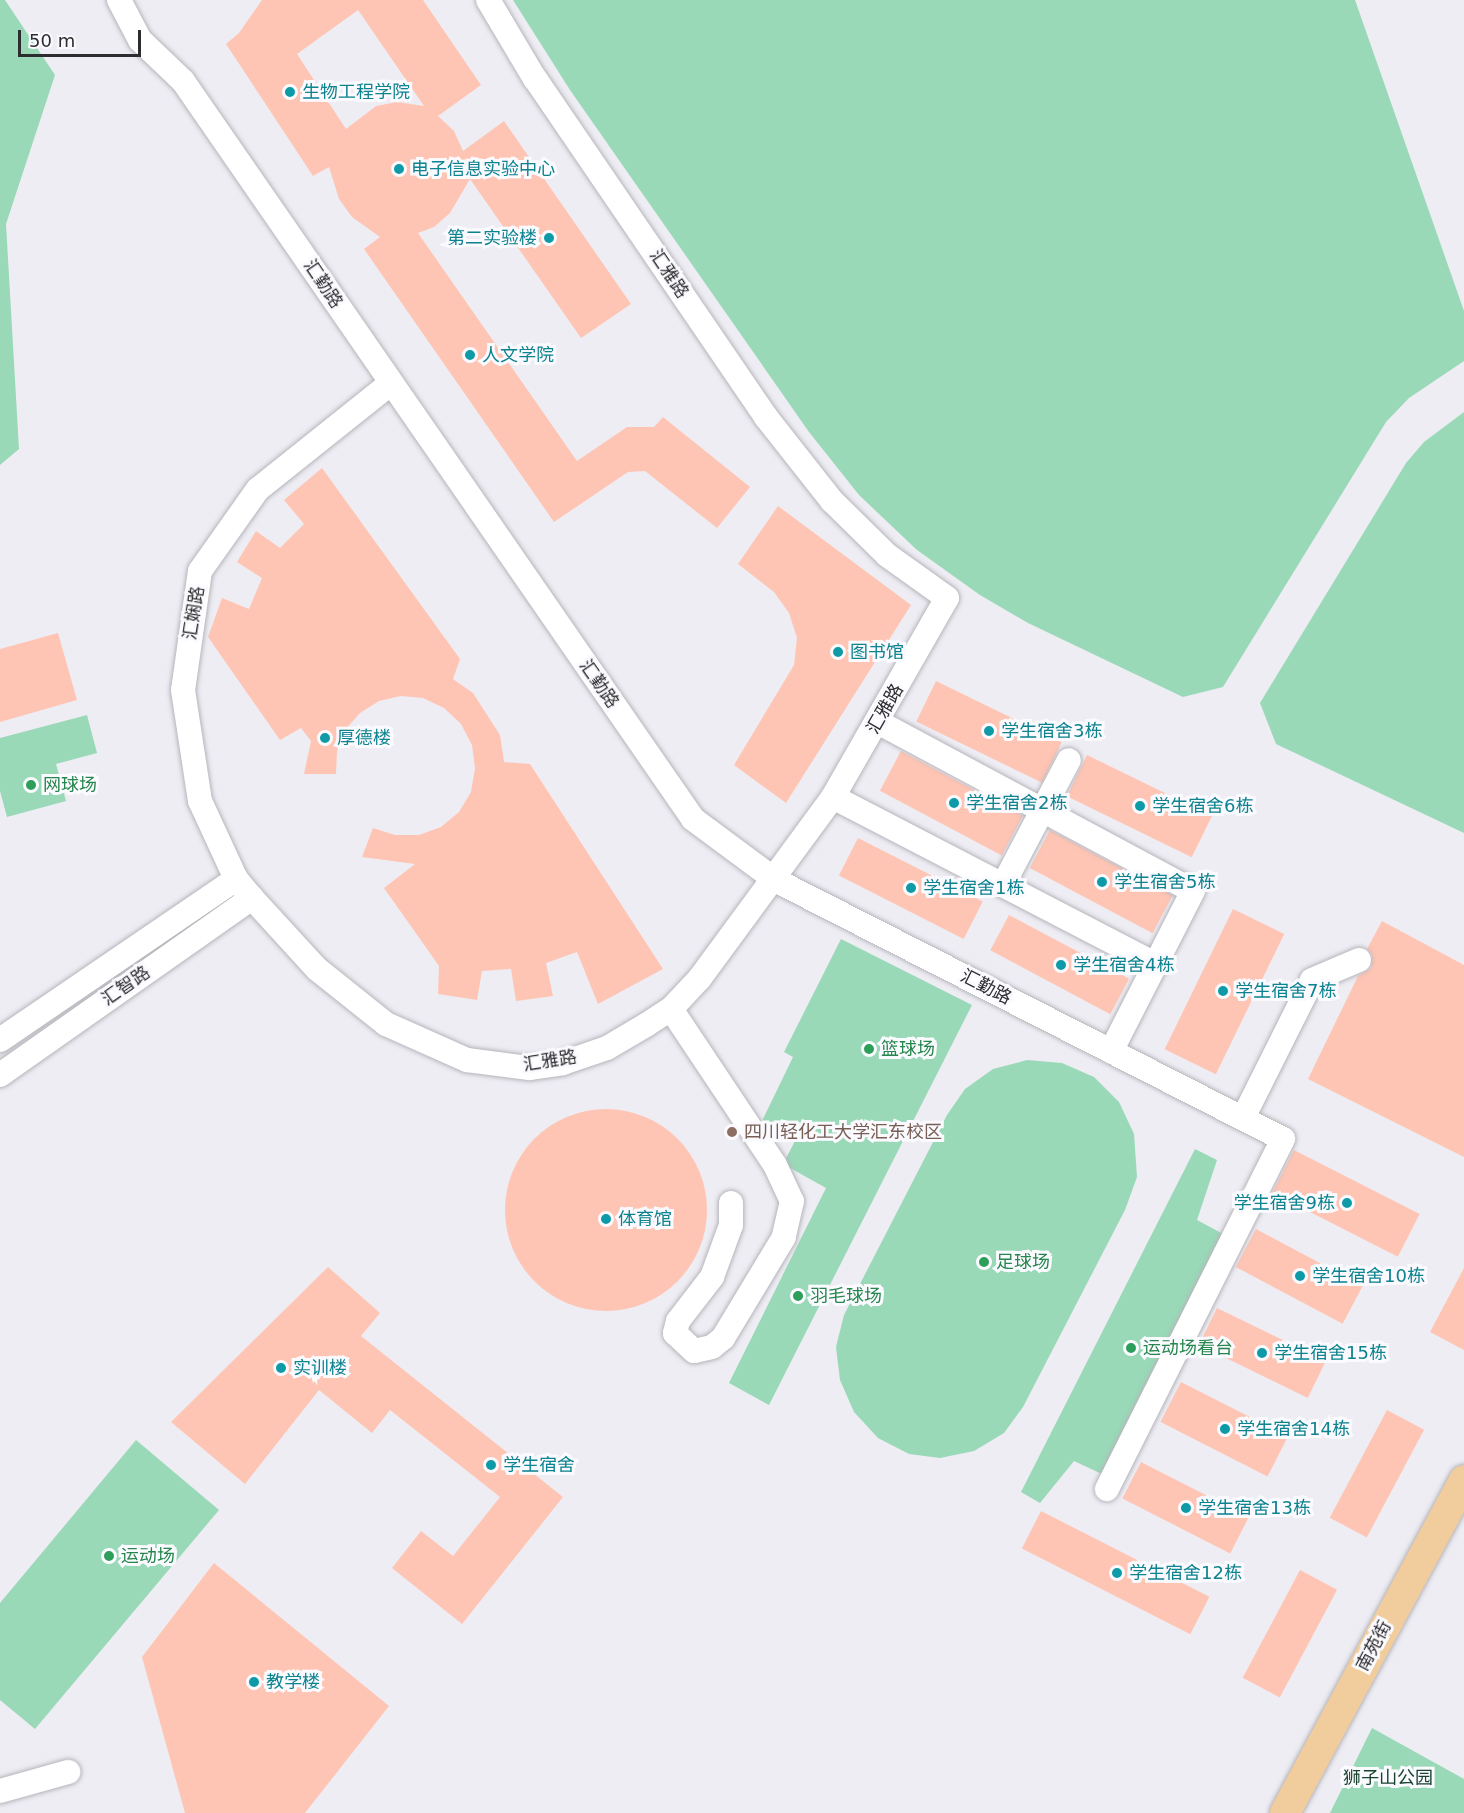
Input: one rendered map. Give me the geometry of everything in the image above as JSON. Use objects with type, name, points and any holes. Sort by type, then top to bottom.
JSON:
[{"type":"main road","name":"南苑街","points":[[1285,1813],[1464,1480]]},
{"type":"street","name":"汇勤路","points":[[119,0],[140,40],[183,81],[693,819],[775,880],[1283,1139],[1107,1489]]},
{"type":"street","name":"汇雅路","points":[[236,879],[317,969],[386,1024],[467,1060],[529,1068],[563,1063],[607,1048],[671,1009],[700,978],[775,880],[833,796],[878,722],[947,598],[887,555],[832,501],[766,417],[535,79],[488,0]]},
{"type":"street","name":"汇娴路","points":[[236,879],[200,801],[183,690],[200,571],[258,489],[391,383]]},
{"type":"street","points":[[878,722],[1193,891],[1111,1051]]},
{"type":"street","points":[[1003,885],[1069,760]]},
{"type":"street","points":[[833,796],[1155,964]]},
{"type":"street","name":"汇智路","points":[[0,1040],[236,879]]},
{"type":"street","name":"汇智路","points":[[0,1074],[252,898]]},
{"type":"street","points":[[1243,1118],[1312,980],[1359,960]]},
{"type":"street","points":[[671,1009],[775,1165],[792,1201],[784,1237],[723,1338],[712,1347],[694,1351],[675,1333],[678,1321],[712,1277],[731,1225],[731,1203]]},
{"type":"street","points":[[0,1791],[68,1772]]},
{"type":"green space","points":[[0,0],[5,0],[55,75],[6,224],[19,449],[0,465]]},
{"type":"green space","points":[[513,0],[1355,0],[1464,311],[1464,361],[1409,398],[1386,422],[1223,687],[1183,697],[1028,623],[980,595],[917,550],[859,495],[809,432],[570,90]]},
{"type":"green space","points":[[1464,412],[1464,833],[1276,744],[1260,703],[1406,463],[1424,442]]},
{"type":"green space","points":[[87,715],[97,753],[56,764],[66,801],[7,817],[0,791],[0,738]]},
{"type":"green space","points":[[841,939],[972,1005],[769,1405],[729,1383],[826,1188],[783,1164],[796,1139],[762,1121],[793,1057],[784,1052]]},
{"type":"green space","name":"足球场","points":[[1027,1060],[1062,1063],[1094,1077],[1119,1102],[1134,1134],[1137,1177],[1125,1210],[1023,1407],[1004,1433],[974,1451],[940,1458],[909,1454],[878,1438],[854,1412],[840,1380],[836,1347],[844,1315],[947,1115],[965,1089],[993,1069]]},
{"type":"green space","name":"运动场看台","points":[[1195,1149],[1217,1160],[1197,1220],[1225,1235],[1104,1475],[1074,1461],[1040,1503],[1021,1492]]},
{"type":"green space","name":"运动场","points":[[136,1440],[219,1510],[35,1729],[0,1700],[0,1603]]},
{"type":"green space","name":"狮子山公园","points":[[1372,1728],[1464,1779],[1464,1813],[1330,1813]]},
{"type":"building","points":[[262,0],[423,0],[481,85],[438,116],[454,131],[463,151],[504,121],[631,304],[581,338],[470,179],[450,213],[434,227],[418,233],[577,461],[627,427],[654,427],[663,417],[750,487],[717,528],[645,471],[628,472],[554,522],[364,249],[380,237],[352,217],[339,199],[329,167],[313,176],[226,44],[239,33]],"holes":[[[358,10],[424,106],[397,102],[376,106],[346,129],[297,54]]]},
{"type":"building","name":"厚德楼","points":[[322,468],[460,659],[453,679],[473,693],[500,735],[504,762],[530,764],[663,969],[598,1004],[577,952],[546,963],[553,996],[516,1001],[511,969],[482,971],[477,1000],[438,994],[439,966],[384,888],[415,864],[362,857],[373,828],[395,835],[419,835],[441,827],[459,812],[471,792],[475,768],[472,745],[461,724],[444,708],[423,698],[401,696],[379,701],[360,713],[345,730],[337,751],[336,774],[304,774],[311,741],[301,728],[280,740],[208,637],[222,598],[249,609],[262,578],[237,562],[256,531],[280,548],[304,524],[284,500]]},
{"type":"building","name":"图书馆","points":[[778,506],[911,605],[786,803],[734,765],[794,665],[797,638],[789,613],[774,592],[738,564]]},
{"type":"building","points":[[58,633],[77,700],[0,722],[0,649]]},
{"type":"building","name":"学生宿舍3栋","points":[[936,681],[1062,742],[1042,783],[916,721]]},
{"type":"building","name":"学生宿舍2栋","points":[[901,751],[1023,816],[1002,856],[880,791]]},
{"type":"building","name":"学生宿舍6栋","points":[[1087,755],[1212,816],[1192,857],[1067,796]]},
{"type":"building","name":"学生宿舍5栋","points":[[1050,830],[1173,895],[1153,933],[1030,868]]},
{"type":"building","name":"学生宿舍1栋","points":[[858,838],[983,902],[964,939],[839,875]]},
{"type":"building","name":"学生宿舍7栋","points":[[1233,909],[1284,934],[1216,1074],[1165,1049]]},
{"type":"building","name":"学生宿舍4栋","points":[[1009,915],[1129,979],[1110,1014],[990,950]]},
{"type":"building","points":[[1382,921],[1464,965],[1464,1157],[1308,1079],[1358,976],[1371,968],[1372,955],[1367,949]]},
{"type":"building","name":"体育馆","points":[[606,1109],[626,1111],[654,1121],[684,1146],[699,1171],[705,1190],[707,1210],[705,1230],[695,1258],[670,1288],[645,1303],[626,1309],[606,1311],[586,1309],[558,1299],[528,1274],[513,1249],[507,1230],[505,1210],[507,1190],[517,1162],[542,1132],[567,1117],[586,1111]]},
{"type":"building","name":"学生宿舍9栋","points":[[1294,1150],[1420,1214],[1398,1257],[1272,1193]]},
{"type":"building","name":"学生宿舍10栋","points":[[1256,1229],[1363,1286],[1343,1324],[1236,1267]]},
{"type":"building","points":[[328,1267],[380,1313],[361,1336],[563,1497],[462,1624],[392,1568],[421,1531],[453,1556],[500,1497],[390,1410],[372,1433],[319,1390],[245,1484],[171,1422]]},
{"type":"building","points":[[1464,1268],[1464,1350],[1430,1332]]},
{"type":"building","name":"学生宿舍15栋","points":[[1217,1308],[1326,1361],[1308,1398],[1199,1345]]},
{"type":"building","name":"学生宿舍14栋","points":[[1181,1382],[1288,1436],[1267,1477],[1161,1422]]},
{"type":"building","points":[[1387,1410],[1424,1430],[1367,1537],[1330,1518]]},
{"type":"building","name":"学生宿舍13栋","points":[[1141,1462],[1249,1517],[1230,1553],[1122,1499]]},
{"type":"building","name":"学生宿舍12栋","points":[[1041,1511],[1209,1597],[1190,1634],[1022,1548]]},
{"type":"building","name":"教学楼","points":[[214,1563],[389,1706],[305,1813],[185,1813],[142,1657]]},
{"type":"building","points":[[1300,1570],[1337,1590],[1280,1697],[1243,1678]]},
{"type":"place","name":"生物工程学院","points":[[290,92]]},
{"type":"place","name":"电子信息实验中心","points":[[399,169]]},
{"type":"place","name":"第二实验楼","points":[[549,238]]},
{"type":"place","name":"人文学院","points":[[470,355]]},
{"type":"place","name":"图书馆","points":[[838,652]]},
{"type":"place","name":"学生宿舍3栋","points":[[989,731]]},
{"type":"place","name":"厚德楼","points":[[325,738]]},
{"type":"place","name":"网球场","points":[[31,785]]},
{"type":"place","name":"学生宿舍2栋","points":[[954,803]]},
{"type":"place","name":"学生宿舍6栋","points":[[1140,806]]},
{"type":"place","name":"学生宿舍5栋","points":[[1102,882]]},
{"type":"place","name":"学生宿舍1栋","points":[[911,888]]},
{"type":"place","name":"学生宿舍4栋","points":[[1061,965]]},
{"type":"place","name":"学生宿舍7栋","points":[[1223,991]]},
{"type":"place","name":"篮球场","points":[[869,1049]]},
{"type":"place","name":"四川轻化工大学汇东校区","points":[[732,1132]]},
{"type":"place","name":"学生宿舍9栋","points":[[1347,1203]]},
{"type":"place","name":"体育馆","points":[[606,1219]]},
{"type":"place","name":"足球场","points":[[984,1262]]},
{"type":"place","name":"学生宿舍10栋","points":[[1300,1276]]},
{"type":"place","name":"羽毛球场","points":[[798,1296]]},
{"type":"place","name":"运动场看台","points":[[1131,1348]]},
{"type":"place","name":"学生宿舍15栋","points":[[1262,1353]]},
{"type":"place","name":"实训楼","points":[[281,1368]]},
{"type":"place","name":"学生宿舍14栋","points":[[1225,1429]]},
{"type":"place","name":"学生宿舍","points":[[491,1465]]},
{"type":"place","name":"学生宿舍13栋","points":[[1186,1508]]},
{"type":"place","name":"运动场","points":[[109,1556]]},
{"type":"place","name":"学生宿舍12栋","points":[[1117,1573]]},
{"type":"place","name":"教学楼","points":[[254,1682]]}]
